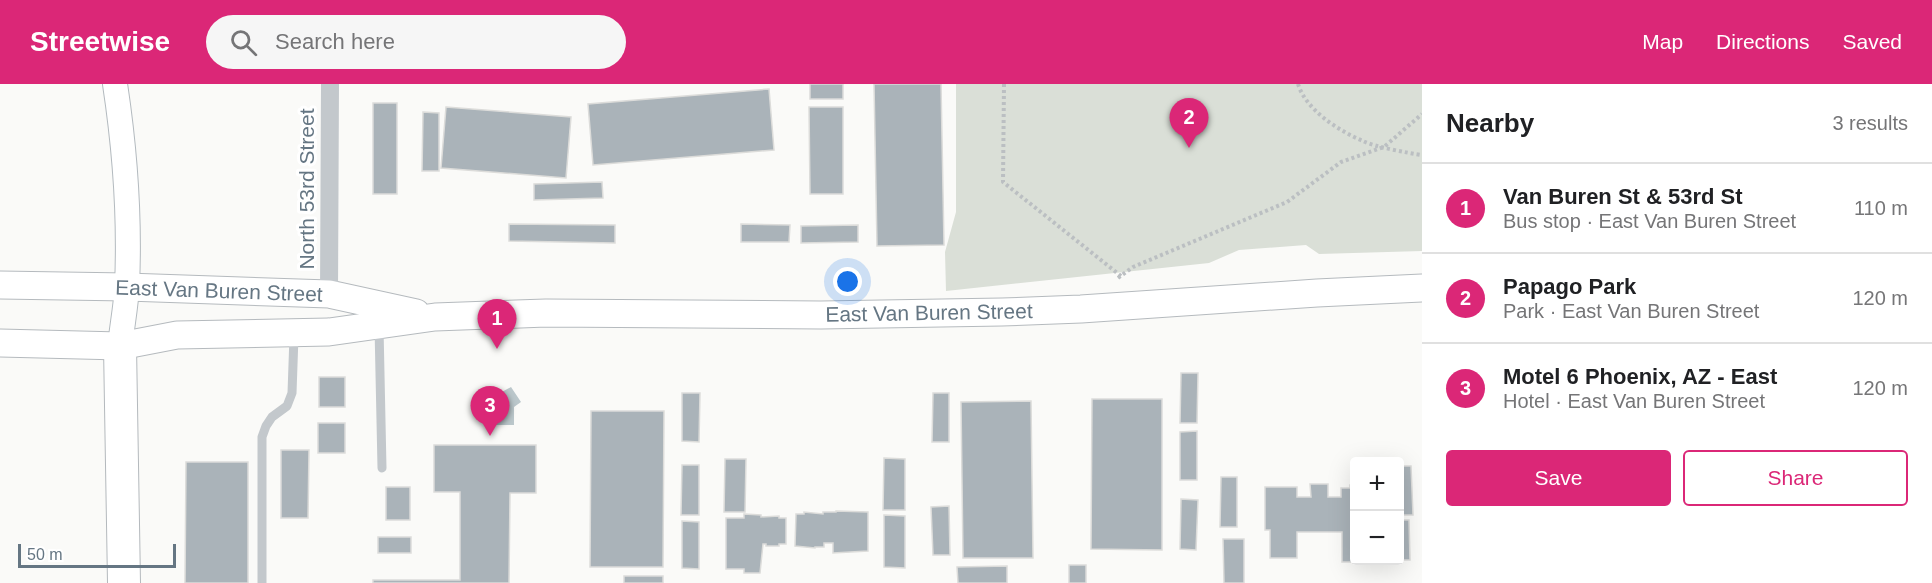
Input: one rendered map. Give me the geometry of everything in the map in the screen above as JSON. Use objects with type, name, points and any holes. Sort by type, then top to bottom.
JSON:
[{"type":"highway","points":[[120,346],[124,583]]},
{"type":"main road","points":[[115,84],[121,122],[127,199],[127,287],[120,346]]},
{"type":"main road","name":"East Van Buren Street","points":[[0,285],[329,294],[435,317]]},
{"type":"main road","name":"East Van Buren Street","points":[[0,343],[120,346],[177,335],[328,332],[435,317],[546,313],[821,315],[1002,312],[1422,288]]},
{"type":"street","name":"North 53rd Street","points":[[329,294],[330,84]]},
{"type":"lane","points":[[379,325],[382,468]]},
{"type":"lane","points":[[262,583],[262,437],[272,417],[287,406],[292,393],[294,333]]},
{"type":"path","points":[[1004,84],[1004,182],[1119,277],[1133,267],[1287,202],[1341,162],[1384,147],[1422,114]]},
{"type":"path","points":[[1298,84],[1301,93],[1322,117],[1364,142],[1422,155]]},
{"type":"shaded area","points":[[956,84],[1422,84],[1422,251],[1319,254],[1306,245],[1239,250],[1209,263],[946,291],[945,252],[956,212]]},
{"type":"shaded area","points":[[511,387],[521,402],[514,407],[514,425],[490,425],[489,399]]},
{"type":"building","points":[[810,84],[843,84],[843,99],[810,99]]},
{"type":"building","points":[[874,84],[941,84],[944,245],[877,246]]},
{"type":"building","points":[[769,89],[774,150],[593,165],[588,104]]},
{"type":"building","points":[[373,103],[397,103],[397,194],[373,194]]},
{"type":"building","points":[[446,107],[571,117],[566,178],[441,168]]},
{"type":"building","points":[[809,107],[843,107],[843,194],[810,194]]},
{"type":"building","points":[[423,112],[439,113],[439,171],[422,171]]},
{"type":"building","points":[[602,182],[603,198],[534,200],[534,184]]},
{"type":"building","points":[[509,224],[615,225],[615,243],[509,241]]},
{"type":"building","points":[[741,224],[790,225],[789,242],[741,242]]},
{"type":"building","points":[[858,225],[858,242],[801,243],[801,226]]},
{"type":"building","points":[[1181,373],[1198,373],[1197,423],[1180,423]]},
{"type":"building","points":[[319,377],[345,377],[345,407],[319,407]]},
{"type":"building","points":[[682,393],[700,393],[699,442],[682,441]]},
{"type":"building","points":[[933,393],[949,393],[949,442],[932,442]]},
{"type":"building","points":[[1092,399],[1162,399],[1162,550],[1091,549]]},
{"type":"building","points":[[1031,401],[1033,558],[963,558],[961,402]]},
{"type":"building","points":[[591,411],[664,411],[663,567],[590,567]]},
{"type":"building","points":[[318,423],[345,423],[345,453],[318,453]]},
{"type":"building","points":[[1197,431],[1197,480],[1180,480],[1180,432]]},
{"type":"building","points":[[434,445],[536,445],[536,493],[510,493],[509,583],[373,583],[373,580],[460,580],[460,492],[434,492]]},
{"type":"building","points":[[281,450],[309,450],[308,518],[281,518]]},
{"type":"building","points":[[884,458],[905,459],[905,510],[883,510]]},
{"type":"building","points":[[725,459],[746,459],[745,512],[724,512]]},
{"type":"building","points":[[186,462],[248,462],[248,583],[185,583]]},
{"type":"building","points":[[682,465],[699,465],[699,515],[681,515]]},
{"type":"building","points":[[1404,466],[1411,466],[1413,515],[1404,515]]},
{"type":"building","points":[[1221,477],[1237,477],[1237,527],[1220,527]]},
{"type":"building","points":[[1310,484],[1328,484],[1328,497],[1341,497],[1341,488],[1350,488],[1350,562],[1342,562],[1342,532],[1297,532],[1297,558],[1270,558],[1270,530],[1265,530],[1265,487],[1297,487],[1297,497],[1311,497]]},
{"type":"building","points":[[386,487],[410,487],[410,520],[386,520]]},
{"type":"building","points":[[1181,499],[1198,500],[1196,550],[1180,549]]},
{"type":"building","points":[[949,506],[950,555],[933,555],[931,507]]},
{"type":"building","points":[[804,512],[823,514],[823,512],[868,512],[868,551],[833,553],[833,543],[824,543],[824,547],[815,548],[795,546],[796,514],[804,514]]},
{"type":"building","points":[[744,514],[786,518],[786,544],[766,546],[763,544],[760,573],[744,573],[744,569],[726,569],[726,518],[744,518]]},
{"type":"building","points":[[884,515],[905,516],[905,568],[884,567]]},
{"type":"building","points":[[1404,520],[1409,520],[1410,560],[1404,560]]},
{"type":"building","points":[[682,521],[699,522],[699,569],[682,568]]},
{"type":"building","points":[[378,537],[411,537],[411,553],[378,553]]},
{"type":"building","points":[[1223,539],[1244,539],[1244,583],[1224,583]]},
{"type":"building","points":[[1069,565],[1086,565],[1086,583],[1069,583]]},
{"type":"building","points":[[1007,566],[1007,583],[958,583],[957,567]]},
{"type":"building","points":[[624,576],[663,576],[663,583],[624,583]]},
{"type":"place","name":"Papago Park","points":[[1189,148]]},
{"type":"place","name":"Van Buren St & 53rd St","points":[[497,349]]},
{"type":"place","name":"Motel 6 Phoenix, AZ - East","points":[[490,436]]}]
